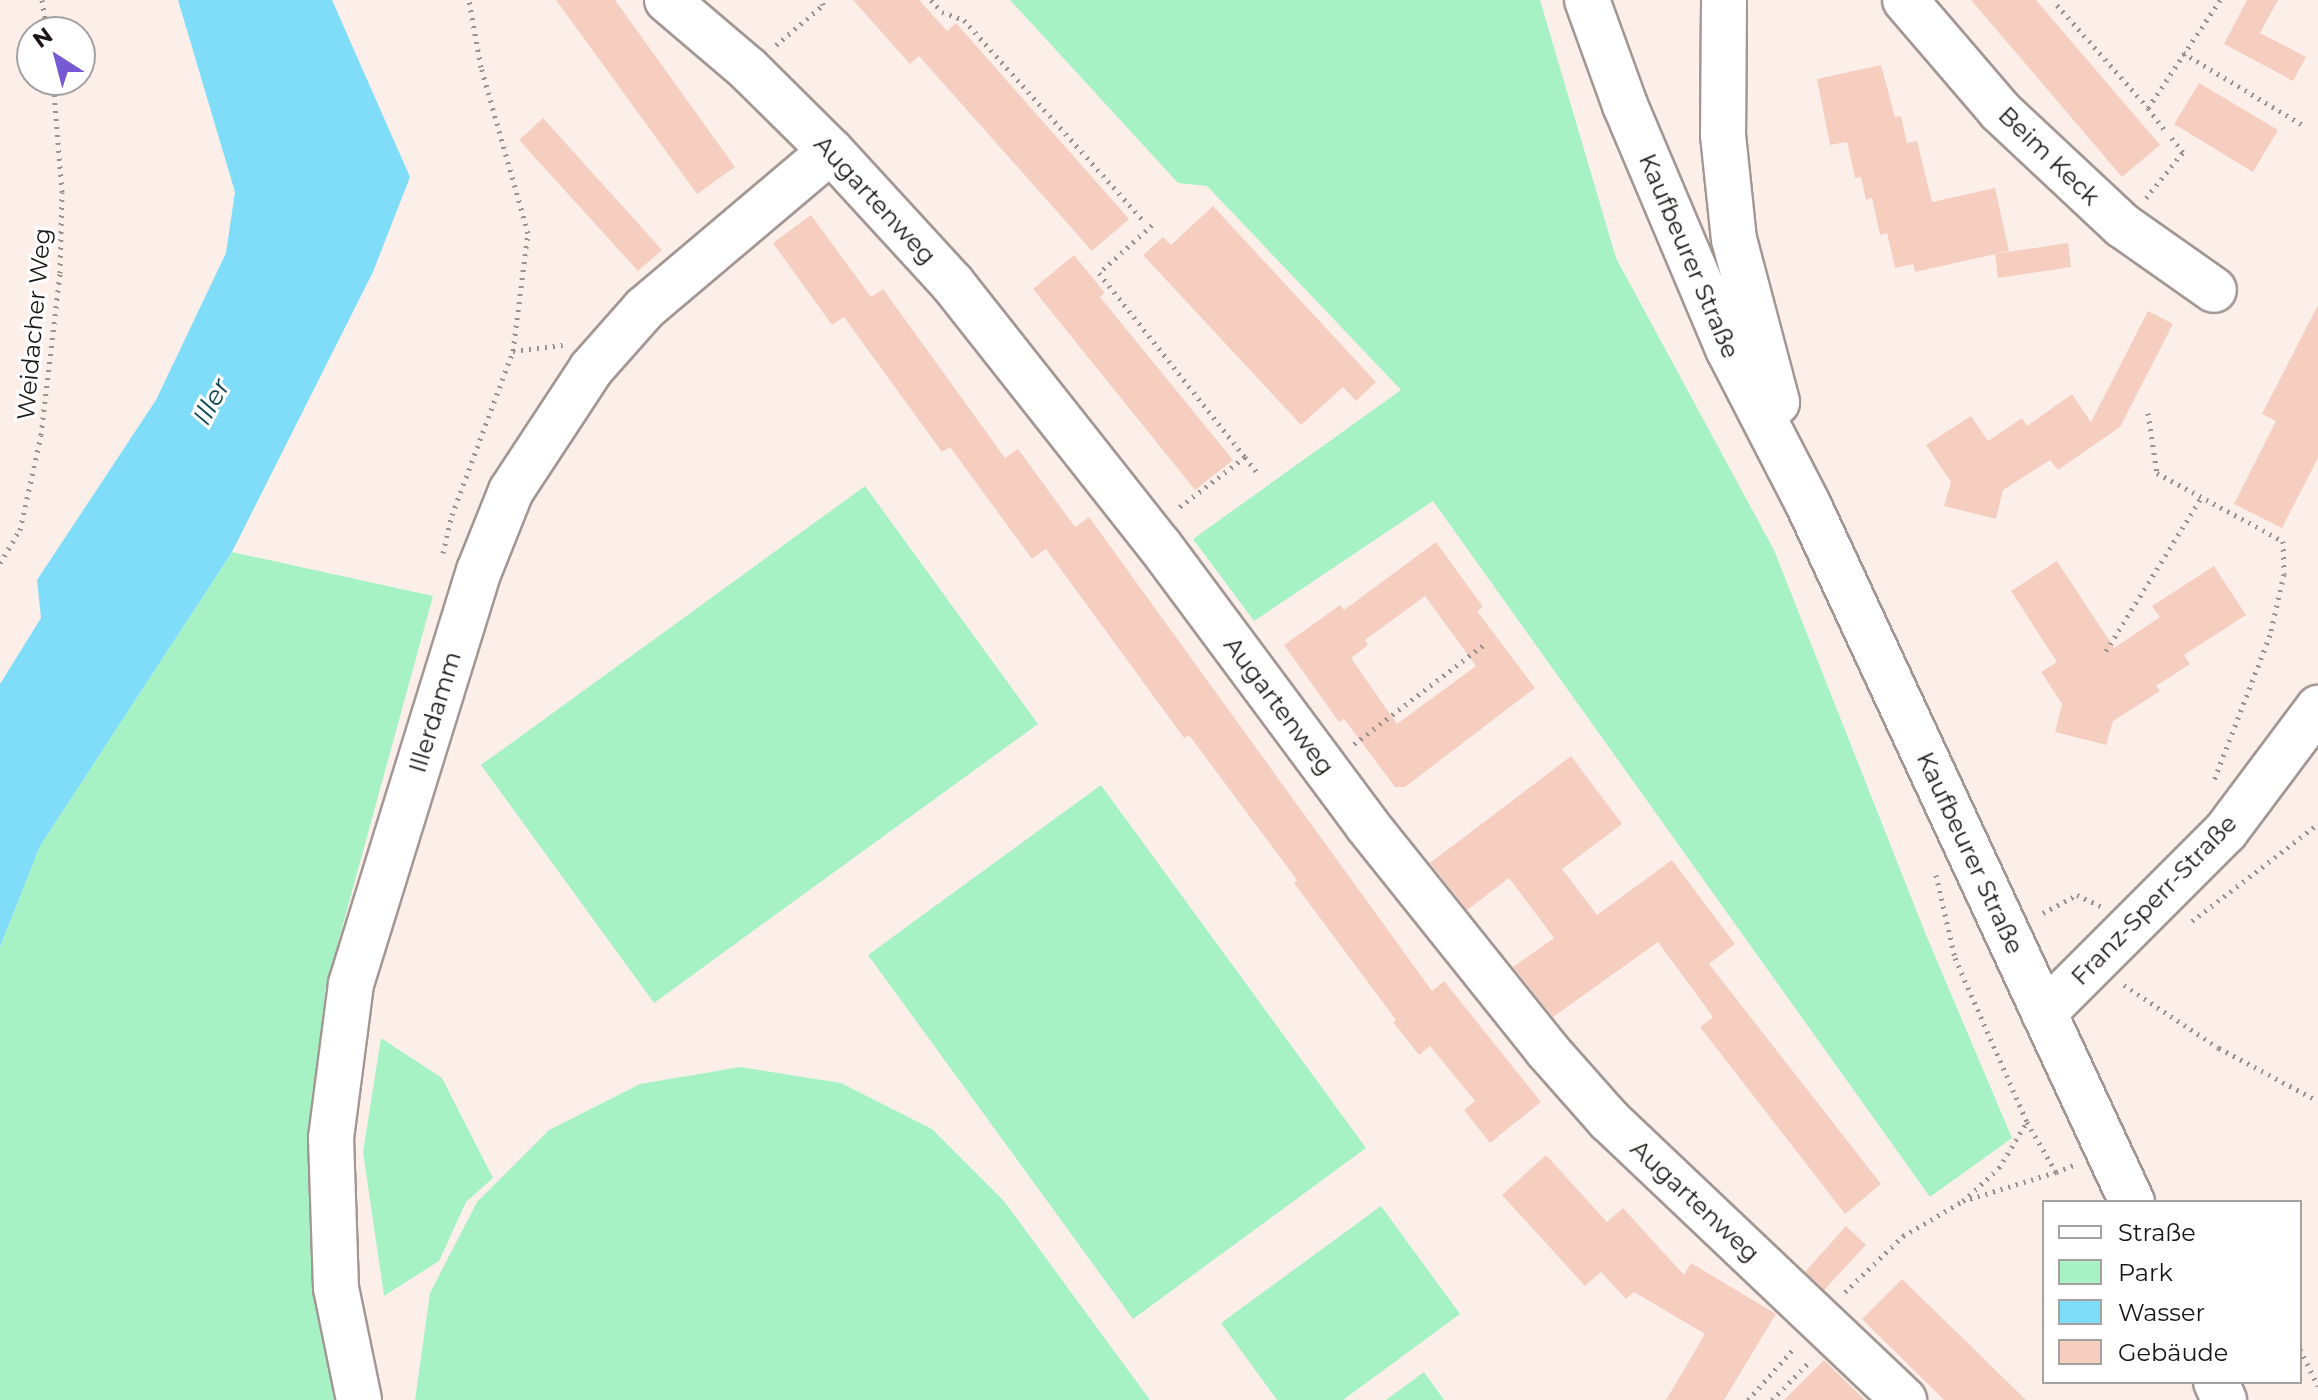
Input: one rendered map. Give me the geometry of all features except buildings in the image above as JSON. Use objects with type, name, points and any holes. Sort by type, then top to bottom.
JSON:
[{"type":"street","name":"Augartenweg","points":[[667,0],[748,69],[831,151],[952,283],[1148,531],[1325,767],[1547,1050],[1609,1120],[1904,1400]]},
{"type":"street","name":"Kaufbeurer Straße","points":[[1587,0],[1625,105],[1728,349],[1808,504],[2131,1200]]},
{"type":"street","name":"Kaufbeurer Straße","points":[[1724,0],[1723,135],[1734,239],[1758,337],[1808,504]]},
{"type":"street","name":"Beim Keck","points":[[1905,0],[2000,111],[2123,226],[2214,290]]},
{"type":"street","name":"Illerdamm","points":[[359,1400],[336,1288],[331,1138],[351,984],[479,571],[511,491],[586,377],[645,308],[831,151]]},
{"type":"street","name":"Franz-Sperr-Straße","points":[[2044,1013],[2226,831],[2318,708]]},
{"type":"path","points":[[442,556],[452,515],[513,351],[528,233],[481,67],[469,0]]},
{"type":"path","points":[[748,69],[823,5],[822,0]]},
{"type":"path","points":[[931,0],[942,12],[964,20],[1142,219]]},
{"type":"path","points":[[2148,108],[2220,0]]},
{"type":"path","points":[[2057,5],[2183,152],[2123,226]]},
{"type":"path","points":[[2183,53],[2301,124]]},
{"type":"path","name":"Weidacher Weg","points":[[0,563],[20,530],[41,435],[60,273],[62,192],[54,96]]},
{"type":"path","points":[[1152,225],[1099,273],[1259,475]]},
{"type":"path","points":[[2148,413],[2157,473],[2283,541],[2284,574],[2270,635],[2212,785]]},
{"type":"path","points":[[1148,531],[1245,457]]},
{"type":"path","points":[[2106,651],[2201,498]]},
{"type":"path","points":[[1325,767],[1485,644]]},
{"type":"path","points":[[2180,931],[2318,824]]},
{"type":"path","points":[[1935,872],[1955,958],[2027,1122],[2056,1172]]},
{"type":"path","points":[[2043,913],[2077,895]]},
{"type":"path","points":[[2117,980],[2219,1048],[2318,1101]]},
{"type":"path","points":[[1772,1400],[1903,1236],[1963,1201],[1999,1168],[2027,1122]]},
{"type":"path","points":[[1963,1201],[2079,1163]]},
{"type":"path","points":[[1748,1400],[1829,1326]]},
{"type":"path","points":[[2302,1353],[2318,1386]]},
{"type":"green space","points":[[1010,0],[1540,0],[1616,258],[1774,550],[1926,935],[2012,1138],[1930,1197],[1433,501],[1254,621],[1193,539],[1401,390],[1207,186],[1178,183]]},
{"type":"green space","points":[[865,486],[1038,724],[654,1003],[481,765]]},
{"type":"green space","points":[[232,552],[433,596],[325,990],[311,1174],[312,1279],[340,1400],[0,1400],[0,947],[40,846]]},
{"type":"green space","points":[[1101,785],[1366,1148],[1133,1319],[868,955]]},
{"type":"green space","points":[[381,1038],[442,1078],[493,1178],[466,1202],[439,1261],[384,1296],[363,1152]]},
{"type":"green space","points":[[740,1067],[841,1083],[932,1129],[1004,1201],[1150,1400],[415,1400],[430,1293],[477,1202],[549,1130],[640,1084]]},
{"type":"green space","points":[[1381,1206],[1460,1314],[1343,1400],[1277,1400],[1221,1323]]},
{"type":"green space","points":[[1424,1372],[1444,1400],[1386,1400]]},
{"type":"water","name":"Iller","points":[[178,0],[332,0],[410,177],[373,272],[232,552],[40,846],[0,947],[0,684],[41,618],[37,580],[156,400],[226,253],[235,192]]}]
